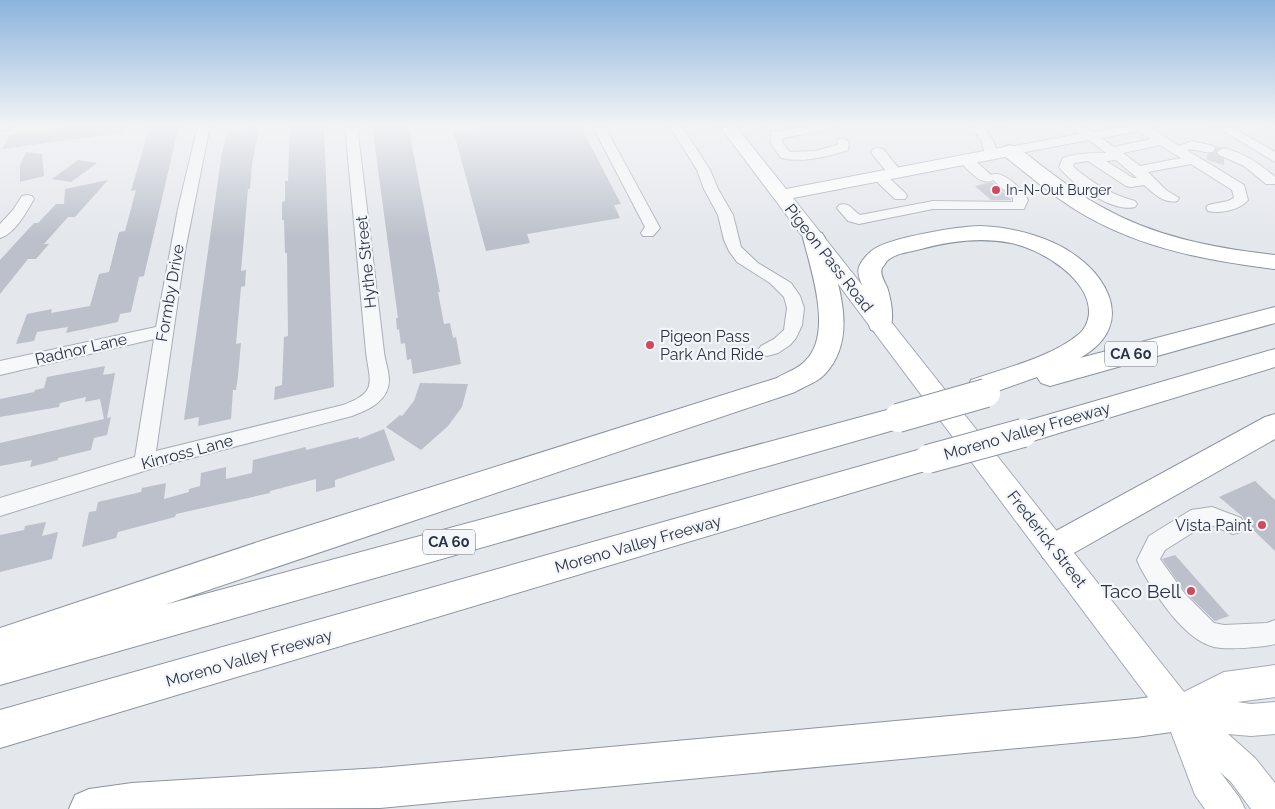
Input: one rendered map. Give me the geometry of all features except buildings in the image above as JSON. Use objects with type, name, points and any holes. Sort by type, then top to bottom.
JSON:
[{"type":"highway","points":[[1024,163],[1092,211],[1120,225],[1185,248],[1227,257],[1275,262]]},
{"type":"highway","points":[[880,324],[876,290],[870,275],[870,267],[880,255],[890,250],[961,234],[994,233],[1030,241],[1066,259],[1079,269],[1092,284],[1099,298],[1102,308],[1098,329],[1079,348],[984,390]]},
{"type":"highway","points":[[0,645],[279,550],[786,385],[816,367],[830,344],[832,318],[814,238]]},
{"type":"highway","name":"CA 60","points":[[0,667],[898,418],[984,390],[1275,315]]},
{"type":"highway","name":"Moreno Valley Freeway","points":[[0,729],[1275,358]]},
{"type":"highway","points":[[1054,548],[1275,425]]},
{"type":"highway","points":[[89,809],[132,803],[380,788],[1126,719],[1179,712]]},
{"type":"main road","name":"Pigeon Pass Road","points":[[756,163],[932,391]]},
{"type":"main road","points":[[781,195],[945,163]]},
{"type":"main road","name":"Frederick Street","points":[[932,391],[1179,712],[1243,770],[1273,809]]},
{"type":"main road","points":[[1179,712],[1224,688],[1275,681]]},
{"type":"main road","points":[[1179,712],[1251,720],[1275,718]]},
{"type":"main road","name":"Frederick Street","points":[[1179,712],[1207,782],[1227,809]]},
{"type":"street","name":"Formby Drive","points":[[144,463],[163,331],[195,163]]},
{"type":"street","name":"Hythe Street","points":[[355,163],[375,352],[380,380],[378,389],[373,397]]},
{"type":"street","points":[[698,163],[727,218],[730,237],[740,257],[750,266],[779,282],[794,298],[795,314],[792,330],[783,342],[767,350]]},
{"type":"street","points":[[844,208],[853,218],[859,220],[933,206],[1019,206],[1022,200],[1019,196],[970,163]]},
{"type":"street","points":[[1101,163],[1131,183],[1143,175],[1185,163]]},
{"type":"street","points":[[1127,163],[1162,193],[1172,198]]},
{"type":"street","points":[[0,233],[19,212],[27,199]]},
{"type":"street","name":"Radnor Lane","points":[[0,368],[163,331]]},
{"type":"street","name":"Kinross Lane","points":[[0,507],[61,486],[144,463],[341,413],[360,406],[373,397]]},
{"type":"lane","points":[[618,163],[653,228],[648,234]]},
{"type":"lane","points":[[882,163],[900,196]]},
{"type":"lane","points":[[1067,163],[1066,167],[1109,199],[1125,205],[1130,204]]},
{"type":"lane","points":[[1198,163],[1239,188],[1241,200],[1232,205],[1213,208]]},
{"type":"lane","points":[[1249,163],[1271,181]]},
{"type":"lane","points":[[1233,525],[1212,516],[1199,517],[1157,543],[1148,560],[1157,578],[1196,624],[1212,635],[1266,635],[1275,632]]},
{"type":"place","name":"In-N-Out Burger","points":[[996,190]]},
{"type":"place","name":"Pigeon Pass Park And Ride","points":[[650,345]]},
{"type":"place","name":"Vista Paint","points":[[1262,525]]},
{"type":"place","name":"Taco Bell","points":[[1191,591]]}]
